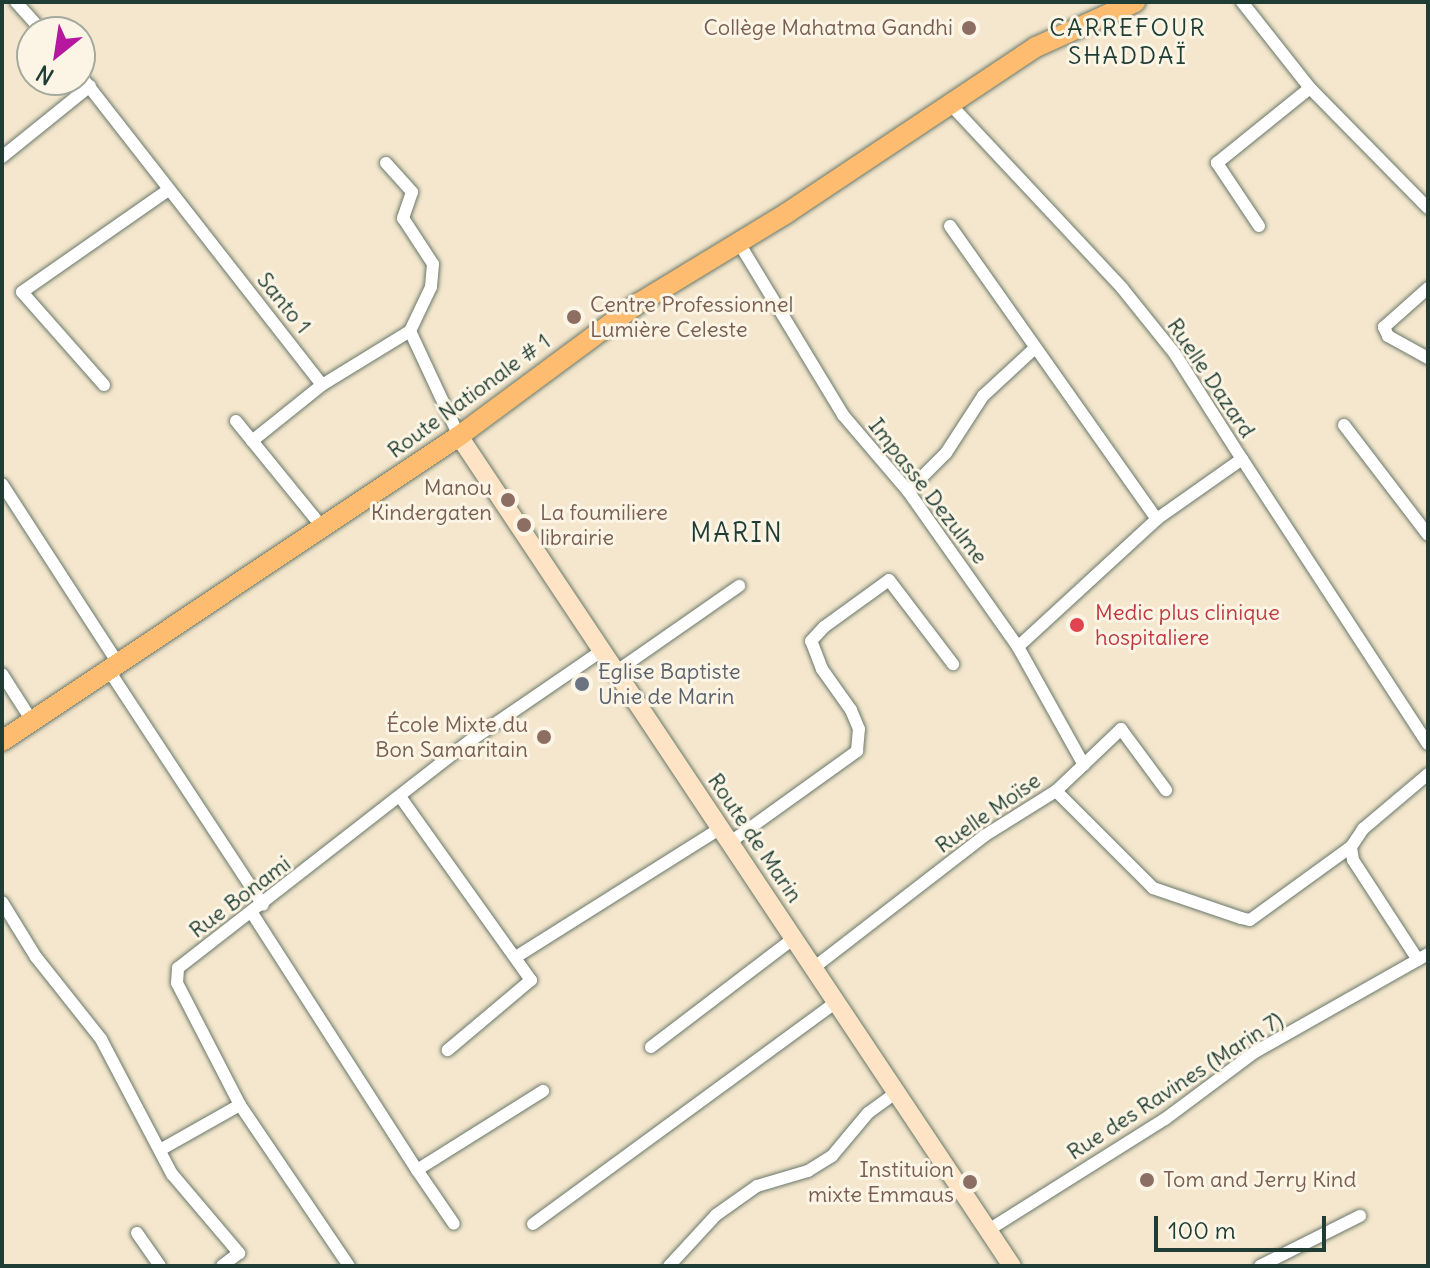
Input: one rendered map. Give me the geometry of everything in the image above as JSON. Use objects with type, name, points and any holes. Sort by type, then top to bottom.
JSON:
[{"type":"main road","name":"Route Nationale # 1","points":[[2,741],[459,436],[639,303],[739,243],[1036,47],[1131,2]]},
{"type":"main road","name":"Route de Marin","points":[[459,436],[1012,1266]]},
{"type":"street","points":[[1242,2],[1310,88],[1428,208]]},
{"type":"street","points":[[1259,226],[1217,163],[1310,88]]},
{"type":"street","name":"Santo 1","points":[[96,94],[167,191],[322,385]]},
{"type":"street","points":[[2,157],[78,96]]},
{"type":"street","name":"Ruelle Dazard","points":[[950,104],[1122,288],[1175,354],[1242,459],[1157,519],[1018,647]]},
{"type":"street","points":[[252,441],[322,385],[410,331],[431,287],[433,264],[403,218],[412,192],[386,163]]},
{"type":"street","points":[[104,385],[22,292],[167,191]]},
{"type":"street","points":[[950,226],[1157,519]]},
{"type":"street","name":"Impasse Dezulme","points":[[739,243],[843,415],[908,491],[1018,647],[1084,765]]},
{"type":"street","points":[[1428,288],[1384,327],[1388,336],[1428,358]]},
{"type":"street","points":[[410,331],[459,436]]},
{"type":"street","points":[[908,491],[946,453],[983,396],[1034,349]]},
{"type":"street","points":[[236,421],[322,527]]},
{"type":"street","points":[[1344,425],[1428,535]]},
{"type":"street","points":[[1242,459],[1428,744]]},
{"type":"street","points":[[2,484],[263,905]]},
{"type":"street","points":[[516,957],[724,836],[857,751],[859,729],[811,641],[824,627],[889,580],[953,664]]},
{"type":"street","points":[[617,671],[739,586]]},
{"type":"street","name":"Rue Bonami","points":[[349,1266],[240,1105],[177,983],[178,968],[401,798],[470,741],[603,650]]},
{"type":"street","points":[[2,674],[32,721]]},
{"type":"street","name":"Ruelle Moïse","points":[[812,969],[984,836],[1056,791],[1121,729],[1166,790]]},
{"type":"street","points":[[1056,791],[1153,888],[1250,920],[1351,847],[1363,829],[1428,774]]},
{"type":"street","points":[[401,798],[531,980],[526,988],[448,1050]]},
{"type":"street","points":[[1351,847],[1353,860],[1423,957]]},
{"type":"street","points":[[2,902],[36,957],[101,1039],[172,1174],[239,1253],[222,1266]]},
{"type":"street","points":[[252,913],[454,1224]]},
{"type":"street","points":[[651,1047],[793,939]]},
{"type":"street","name":"Rue des Ravines (Marin 7)","points":[[987,1231],[1165,1119],[1255,1052],[1423,957]]},
{"type":"street","points":[[533,1224],[836,1002]]},
{"type":"street","points":[[417,1170],[543,1091]]},
{"type":"street","points":[[669,1266],[716,1215],[757,1186],[808,1171],[832,1156],[868,1113],[896,1093]]},
{"type":"street","points":[[160,1150],[240,1105]]},
{"type":"street","points":[[1260,1266],[1360,1216]]},
{"type":"street","points":[[137,1233],[160,1266]]},
{"type":"place","name":"Collège Mahatma Gandhi","points":[[969,28]]},
{"type":"place","name":"Centre Professionnel Lumière Celeste","points":[[574,317]]},
{"type":"place","name":"Manou Kindergaten","points":[[508,500]]},
{"type":"place","name":"La foumiliere librairie","points":[[524,525]]},
{"type":"place","name":"Medic plus clinique hospitaliere","points":[[1077,625]]},
{"type":"place","name":"Eglise Baptiste Unie de Marin","points":[[582,684]]},
{"type":"place","name":"École Mixte du Bon Samaritain","points":[[544,737]]},
{"type":"place","name":"Tom and Jerry Kind","points":[[1147,1180]]},
{"type":"place","name":"Instituion mixte Emmaus","points":[[970,1182]]},
{"type":"district","name":"CARREFOUR SHADDAÏ","points":[[1128,42]]},
{"type":"district","name":"MARIN","points":[[737,533]]}]
